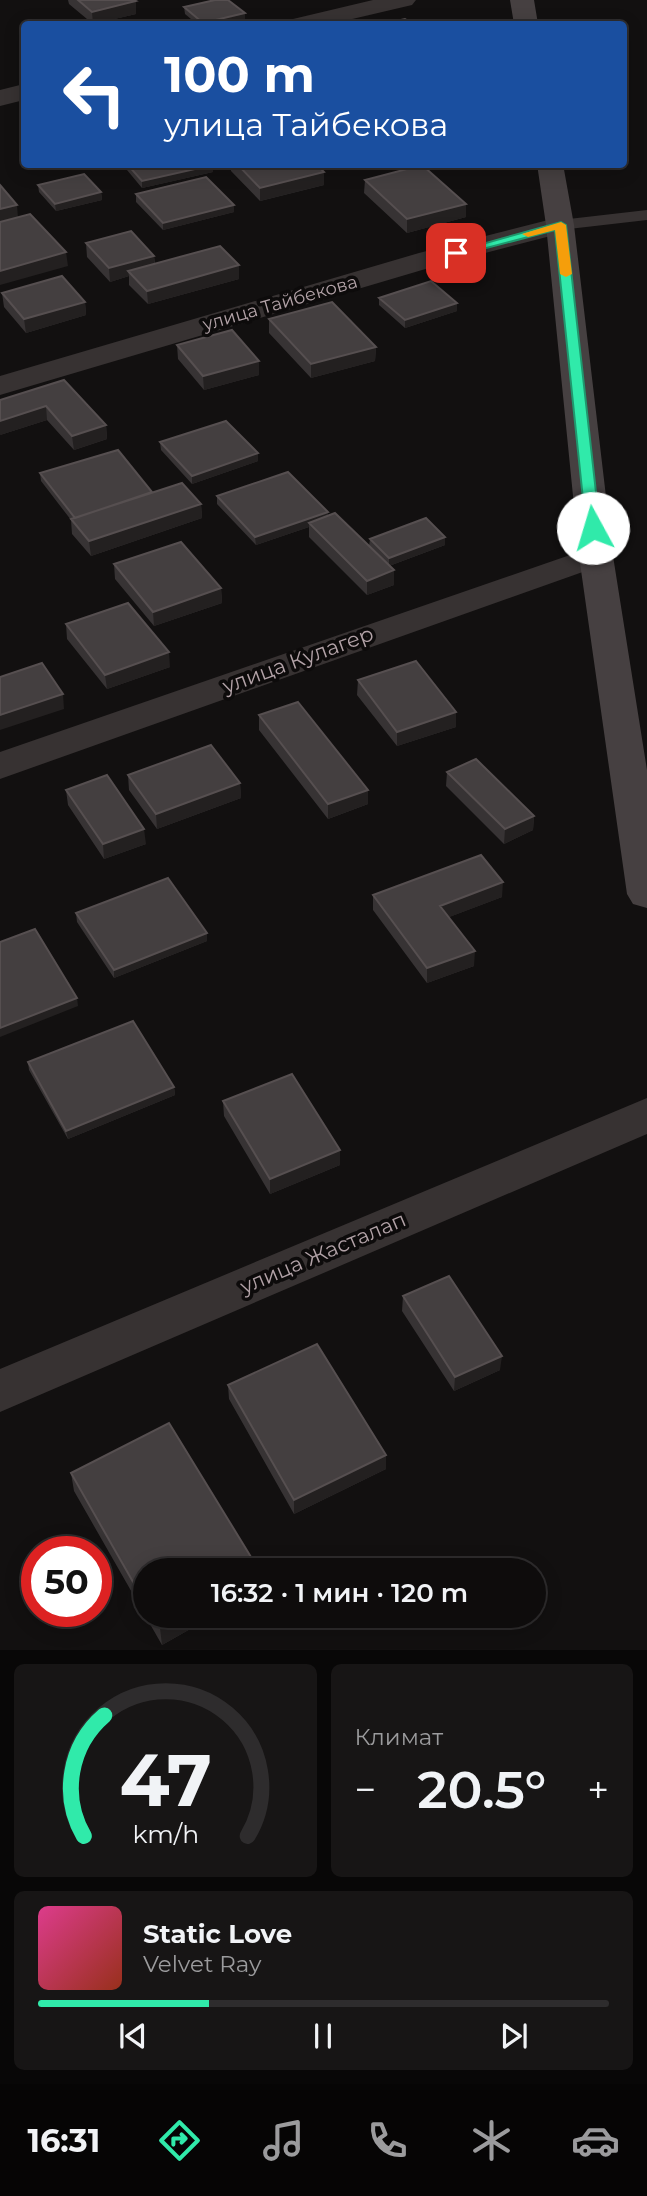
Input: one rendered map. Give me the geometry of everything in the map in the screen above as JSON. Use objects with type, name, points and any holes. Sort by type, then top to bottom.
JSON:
[{"type":"main road","points":[[522,0],[526,21]]},
{"type":"main road","points":[[551,168],[561,225],[596,556],[647,894]]},
{"type":"street","points":[[315,21],[404,0]]},
{"type":"street","points":[[0,98],[21,93]]},
{"type":"street","name":"улица Тайбекова","points":[[0,386],[429,259],[561,225]]},
{"type":"street","name":"улица Кулагер","points":[[0,766],[596,556]]},
{"type":"street","name":"улица Жасталап","points":[[0,1391],[647,1115]]},
{"type":"lane","points":[[561,225],[647,215]]},
{"type":"building","points":[[78,0],[134,0],[136,1],[92,12]]},
{"type":"building","points":[[228,0],[245,13],[201,21],[184,7]]},
{"type":"building","points":[[131,168],[200,168],[142,181]]},
{"type":"building","points":[[241,168],[320,168],[324,172],[260,188]]},
{"type":"building","points":[[411,168],[425,168],[466,204],[407,219],[365,180]]},
{"type":"building","points":[[84,174],[101,192],[55,204],[38,185]]},
{"type":"building","points":[[206,177],[234,205],[163,223],[136,194]]},
{"type":"building","points":[[0,185],[17,205],[0,209]]},
{"type":"building","points":[[30,214],[66,252],[0,271],[0,222]]},
{"type":"building","points":[[131,231],[154,256],[109,268],[86,243]]},
{"type":"building","points":[[220,246],[239,265],[147,291],[128,271]]},
{"type":"building","points":[[62,276],[85,302],[24,319],[2,293]]},
{"type":"building","points":[[431,281],[457,303],[405,320],[379,298]]},
{"type":"building","points":[[332,302],[376,347],[311,364],[269,319]]},
{"type":"building","points":[[232,330],[259,361],[203,376],[177,345]]},
{"type":"building","points":[[64,380],[106,425],[72,436],[46,406],[0,421],[0,400]]},
{"type":"building","points":[[226,421],[258,453],[192,476],[160,442]]},
{"type":"building","points":[[118,450],[152,492],[75,518],[40,473]]},
{"type":"building","points":[[288,472],[328,512],[255,537],[217,496]]},
{"type":"building","points":[[182,483],[201,504],[89,541],[71,519]]},
{"type":"building","points":[[335,513],[394,570],[367,581],[309,523]]},
{"type":"building","points":[[426,518],[445,537],[389,558],[370,539]]},
{"type":"building","points":[[181,542],[221,588],[153,612],[114,564]]},
{"type":"building","points":[[128,603],[169,652],[105,675],[66,624]]},
{"type":"building","points":[[416,661],[456,712],[397,732],[358,680]]},
{"type":"building","points":[[42,663],[63,694],[0,715],[0,677]]},
{"type":"building","points":[[298,702],[368,790],[328,804],[259,715]]},
{"type":"building","points":[[211,745],[240,783],[156,814],[128,775]]},
{"type":"building","points":[[476,759],[534,816],[505,829],[447,772]]},
{"type":"building","points":[[107,775],[144,829],[103,844],[66,790]]},
{"type":"building","points":[[481,855],[503,882],[440,906],[475,951],[427,968],[373,895]]},
{"type":"building","points":[[168,878],[207,933],[114,970],[76,913]]},
{"type":"building","points":[[35,929],[77,998],[0,1028],[0,942]]},
{"type":"building","points":[[133,1021],[174,1087],[66,1131],[28,1062]]},
{"type":"building","points":[[292,1074],[340,1150],[270,1179],[223,1101]]},
{"type":"building","points":[[449,1276],[502,1356],[455,1377],[403,1296]]},
{"type":"building","points":[[317,1344],[386,1455],[294,1500],[228,1385]]},
{"type":"building","points":[[169,1423],[252,1558],[133,1558],[133,1582],[112,1545],[112,1536],[107,1536],[71,1473]]},
{"type":"slow traffic","points":[[528,234],[561,225],[566,274]]},
{"type":"route","points":[[456,253],[561,225],[593,528]]}]
